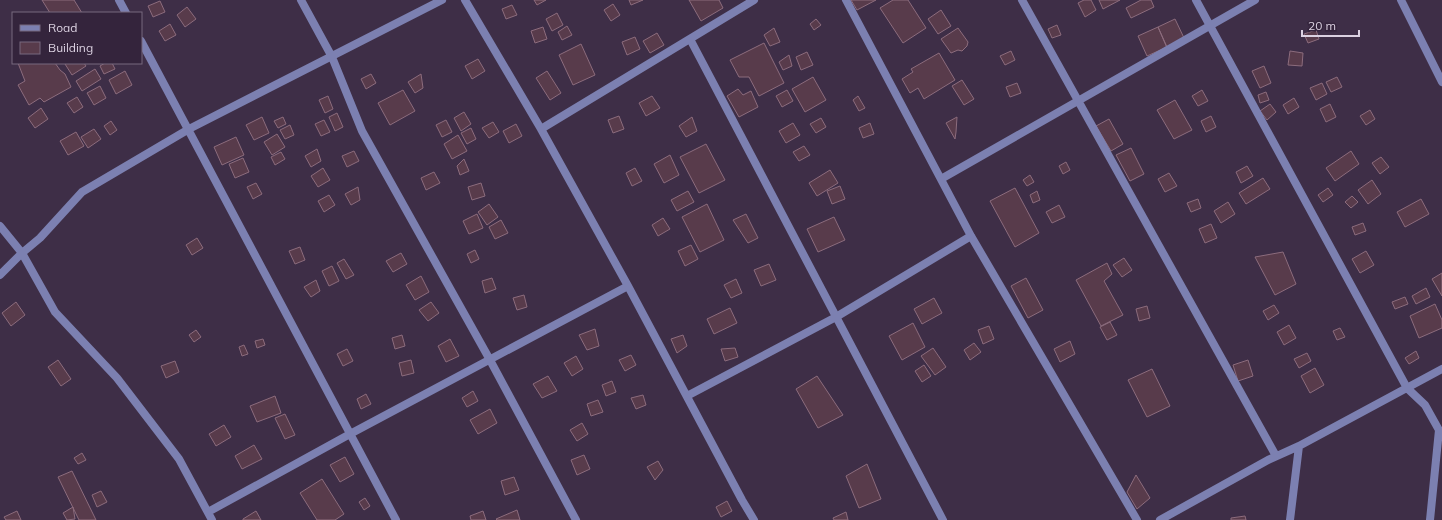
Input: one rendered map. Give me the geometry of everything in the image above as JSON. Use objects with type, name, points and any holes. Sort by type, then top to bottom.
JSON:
[{"type":"street","points":[[119,0],[125,12]]},
{"type":"street","points":[[301,0],[332,57],[362,131],[490,360],[576,520]]},
{"type":"street","points":[[0,275],[22,253],[40,238],[82,192],[189,129],[442,0]]},
{"type":"street","points":[[465,0],[541,129],[628,286],[754,520]]},
{"type":"street","points":[[541,129],[754,0]]},
{"type":"street","points":[[846,0],[971,236],[1136,520]]},
{"type":"street","points":[[1022,0],[1276,456]]},
{"type":"street","points":[[1196,0],[1407,388],[1425,405],[1440,430],[1430,520]]},
{"type":"street","points":[[941,179],[1255,0]]},
{"type":"street","points":[[1401,0],[1442,82]]},
{"type":"street","points":[[690,39],[943,520]]},
{"type":"street","points":[[142,43],[396,520]]},
{"type":"street","points":[[0,226],[22,253],[55,312],[118,378],[179,459],[210,516],[350,434],[628,286]]},
{"type":"street","points":[[687,396],[836,317],[971,236]]},
{"type":"street","points":[[1160,520],[1276,456],[1299,446],[1442,369]]},
{"type":"street","points":[[1290,520],[1299,446]]},
{"type":"building","points":[[42,0],[74,0],[81,12],[49,12]]},
{"type":"building","points":[[534,0],[546,0],[537,5]]},
{"type":"building","points":[[629,0],[643,0],[631,5]]},
{"type":"building","points":[[689,0],[719,0],[723,8],[701,21]]},
{"type":"building","points":[[851,0],[876,0],[857,10]]},
{"type":"building","points":[[893,0],[908,0],[926,28],[903,43],[880,8]]},
{"type":"building","points":[[1084,0],[1091,0],[1096,10],[1085,17],[1078,3]]},
{"type":"building","points":[[1099,0],[1120,0],[1103,9]]},
{"type":"building","points":[[1141,0],[1151,0],[1154,7],[1131,18],[1126,8]]},
{"type":"building","points":[[160,1],[165,12],[153,17],[148,6]]},
{"type":"building","points":[[613,4],[620,15],[611,21],[604,10]]},
{"type":"building","points":[[512,5],[517,15],[506,19],[502,9]]},
{"type":"building","points":[[187,7],[196,19],[185,27],[177,15]]},
{"type":"building","points":[[941,10],[951,26],[938,34],[928,19]]},
{"type":"building","points":[[557,13],[563,25],[552,31],[546,19]]},
{"type":"building","points":[[816,19],[821,25],[814,30],[810,24]]},
{"type":"building","points":[[1175,19],[1185,40],[1167,48],[1158,27]]},
{"type":"building","points":[[170,24],[176,35],[165,41],[159,31]]},
{"type":"building","points":[[1057,25],[1061,35],[1052,38],[1048,29]]},
{"type":"building","points":[[567,26],[572,35],[562,40],[558,32]]},
{"type":"building","points":[[543,27],[547,39],[535,43],[531,31]]},
{"type":"building","points":[[1158,27],[1167,47],[1147,56],[1138,36]]},
{"type":"building","points":[[774,28],[780,42],[770,46],[764,35]]},
{"type":"building","points":[[958,28],[968,42],[967,46],[962,51],[958,50],[951,53],[941,39]]},
{"type":"building","points":[[1316,30],[1319,39],[1308,43],[1304,34]]},
{"type":"building","points":[[657,33],[664,45],[650,53],[643,41]]},
{"type":"building","points":[[635,37],[640,49],[627,55],[622,42]]},
{"type":"building","points":[[764,43],[784,83],[759,96],[749,77],[739,77],[730,60]]},
{"type":"building","points":[[581,44],[595,75],[573,85],[559,55]]},
{"type":"building","points":[[1011,51],[1015,60],[1005,65],[1000,56]]},
{"type":"building","points":[[1290,51],[1303,53],[1302,66],[1288,65]]},
{"type":"building","points":[[807,52],[813,65],[801,70],[796,57]]},
{"type":"building","points":[[939,53],[955,80],[924,99],[918,88],[910,93],[902,79],[913,72],[911,69]]},
{"type":"building","points":[[789,55],[792,66],[783,70],[779,62]]},
{"type":"building","points":[[478,59],[485,71],[472,79],[465,66]]},
{"type":"building","points":[[18,64],[56,64],[65,74],[71,87],[44,102],[40,98],[29,105],[18,85],[25,81]]},
{"type":"building","points":[[65,64],[85,64],[86,66],[72,75]]},
{"type":"building","points":[[103,64],[112,64],[115,69],[104,74],[100,66]]},
{"type":"building","points":[[1264,66],[1271,83],[1260,88],[1252,71]]},
{"type":"building","points":[[95,69],[101,79],[82,91],[76,81]]},
{"type":"building","points":[[125,71],[132,85],[116,94],[109,80]]},
{"type":"building","points":[[547,71],[561,93],[550,100],[536,78]]},
{"type":"building","points":[[371,74],[376,83],[366,89],[361,79]]},
{"type":"building","points":[[421,74],[423,88],[415,93],[408,82]]},
{"type":"building","points":[[813,77],[826,100],[805,112],[792,89]]},
{"type":"building","points":[[1337,77],[1342,87],[1331,92],[1326,82]]},
{"type":"building","points":[[962,80],[974,99],[964,105],[952,86]]},
{"type":"building","points":[[1017,83],[1021,93],[1010,97],[1006,87]]},
{"type":"building","points":[[1322,83],[1327,94],[1316,100],[1310,88]]},
{"type":"building","points":[[100,86],[106,98],[94,105],[87,93]]},
{"type":"building","points":[[738,89],[743,95],[751,91],[758,107],[739,117],[727,96]]},
{"type":"building","points":[[403,90],[415,111],[390,125],[378,103]]},
{"type":"building","points":[[787,90],[793,101],[782,107],[776,96]]},
{"type":"building","points":[[1202,90],[1208,101],[1198,106],[1192,96]]},
{"type":"building","points":[[1266,92],[1269,100],[1260,103],[1258,95]]},
{"type":"building","points":[[328,96],[333,109],[325,113],[319,100]]},
{"type":"building","points":[[652,96],[660,108],[646,116],[639,103]]},
{"type":"building","points":[[858,96],[865,108],[859,111],[853,100]]},
{"type":"building","points":[[77,97],[83,107],[74,113],[67,103]]},
{"type":"building","points":[[1294,98],[1299,107],[1288,114],[1283,105]]},
{"type":"building","points":[[1175,100],[1192,130],[1174,139],[1157,110]]},
{"type":"building","points":[[1270,104],[1276,112],[1267,120],[1260,111]]},
{"type":"building","points":[[1330,104],[1336,117],[1326,122],[1320,109]]},
{"type":"building","points":[[41,108],[48,119],[35,128],[28,118]]},
{"type":"building","points":[[1370,110],[1375,119],[1366,125],[1360,116]]},
{"type":"building","points":[[464,112],[471,124],[461,131],[454,118]]},
{"type":"building","points":[[337,113],[343,127],[335,131],[329,117]]},
{"type":"building","points":[[619,116],[624,129],[613,133],[608,120]]},
{"type":"building","points":[[1211,116],[1216,127],[1206,132],[1201,121]]},
{"type":"building","points":[[262,117],[269,133],[254,140],[246,125]]},
{"type":"building","points":[[283,117],[286,124],[278,128],[274,121]]},
{"type":"building","points":[[692,117],[697,131],[686,137],[679,126]]},
{"type":"building","points":[[957,117],[956,132],[955,139],[946,123]]},
{"type":"building","points":[[821,118],[826,127],[816,133],[810,124]]},
{"type":"building","points":[[1109,119],[1123,144],[1111,151],[1096,126]]},
{"type":"building","points":[[324,120],[330,132],[321,136],[315,124]]},
{"type":"building","points":[[446,120],[452,132],[442,137],[436,125]]},
{"type":"building","points":[[111,121],[117,130],[110,135],[104,126]]},
{"type":"building","points":[[493,122],[499,132],[489,138],[482,128]]},
{"type":"building","points":[[793,123],[800,135],[786,143],[779,131]]},
{"type":"building","points":[[870,123],[874,134],[863,138],[859,128]]},
{"type":"building","points":[[516,124],[522,136],[509,143],[503,131]]},
{"type":"building","points":[[290,125],[294,135],[285,139],[280,130]]},
{"type":"building","points":[[471,128],[476,139],[467,144],[461,133]]},
{"type":"building","points":[[94,129],[101,139],[88,148],[81,137]]},
{"type":"building","points":[[76,132],[84,146],[68,155],[60,141]]},
{"type":"building","points":[[277,134],[285,147],[272,155],[264,142]]},
{"type":"building","points":[[458,135],[467,151],[452,159],[444,144]]},
{"type":"building","points":[[236,137],[244,155],[222,165],[214,147]]},
{"type":"building","points":[[706,144],[725,180],[699,193],[680,157]]},
{"type":"building","points":[[804,146],[810,155],[799,161],[793,152]]},
{"type":"building","points":[[1131,148],[1144,174],[1130,181],[1116,155]]},
{"type":"building","points":[[317,149],[321,161],[311,167],[305,156]]},
{"type":"building","points":[[354,151],[359,161],[347,167],[342,156]]},
{"type":"building","points":[[1351,151],[1359,164],[1335,181],[1326,168]]},
{"type":"building","points":[[281,152],[285,159],[275,165],[271,157]]},
{"type":"building","points":[[670,155],[679,175],[664,183],[654,164]]},
{"type":"building","points":[[1381,157],[1389,167],[1380,174],[1372,163]]},
{"type":"building","points":[[243,158],[249,172],[235,178],[229,164]]},
{"type":"building","points":[[464,159],[469,171],[460,175],[457,166]]},
{"type":"building","points":[[1066,162],[1070,170],[1063,174],[1059,166]]},
{"type":"building","points":[[1247,166],[1253,176],[1241,183],[1236,172]]},
{"type":"building","points":[[323,168],[330,180],[318,187],[311,176]]},
{"type":"building","points":[[635,168],[642,181],[632,186],[626,173]]},
{"type":"building","points":[[830,170],[838,183],[817,196],[809,183]]},
{"type":"building","points":[[434,172],[440,183],[426,190],[421,178]]},
{"type":"building","points":[[1169,173],[1177,186],[1165,192],[1158,179]]},
{"type":"building","points":[[1030,175],[1034,182],[1027,186],[1023,180]]},
{"type":"building","points":[[1263,178],[1270,189],[1246,204],[1239,193]]},
{"type":"building","points":[[1372,180],[1381,194],[1368,204],[1358,190]]},
{"type":"building","points":[[256,183],[262,194],[253,199],[247,187]]},
{"type":"building","points":[[481,183],[485,196],[472,200],[468,187]]},
{"type":"building","points":[[840,186],[845,199],[832,204],[827,191]]},
{"type":"building","points":[[358,187],[360,200],[351,205],[345,194]]},
{"type":"building","points":[[1015,188],[1039,233],[1015,247],[990,201]]},
{"type":"building","points":[[1328,188],[1333,195],[1323,202],[1318,195]]},
{"type":"building","points":[[688,191],[694,202],[677,211],[671,200]]},
{"type":"building","points":[[1037,191],[1040,200],[1033,203],[1030,195]]},
{"type":"building","points":[[329,195],[335,205],[324,212],[318,201]]},
{"type":"building","points":[[1352,196],[1358,202],[1351,208],[1345,202]]},
{"type":"building","points":[[1198,199],[1201,208],[1191,212],[1187,203]]},
{"type":"building","points":[[1421,199],[1429,214],[1405,227],[1397,212]]},
{"type":"building","points":[[1228,202],[1235,214],[1221,223],[1214,211]]},
{"type":"building","points":[[489,204],[498,217],[487,225],[478,212]]},
{"type":"building","points":[[707,204],[724,240],[700,252],[682,217]]},
{"type":"building","points":[[1059,205],[1065,217],[1052,223],[1046,212]]},
{"type":"building","points":[[477,214],[483,228],[469,234],[463,221]]},
{"type":"building","points":[[746,214],[758,238],[748,243],[733,220]]},
{"type":"building","points":[[834,217],[845,240],[818,252],[807,229]]},
{"type":"building","points":[[663,218],[670,229],[658,236],[652,225]]},
{"type":"building","points":[[501,220],[508,233],[495,239],[489,227]]},
{"type":"building","points":[[1363,223],[1366,231],[1355,235],[1352,227]]},
{"type":"building","points":[[1211,224],[1217,238],[1205,243],[1199,229]]},
{"type":"building","points":[[197,238],[203,248],[192,255],[186,245]]},
{"type":"building","points":[[691,245],[698,259],[685,266],[678,251]]},
{"type":"building","points":[[300,247],[305,260],[295,264],[289,251]]},
{"type":"building","points":[[475,250],[479,259],[471,263],[467,254]]},
{"type":"building","points":[[1366,251],[1374,265],[1360,273],[1352,259]]},
{"type":"building","points":[[1283,252],[1296,284],[1275,295],[1255,257]]},
{"type":"building","points":[[401,253],[407,264],[393,272],[386,261]]},
{"type":"building","points":[[1124,258],[1132,270],[1122,277],[1113,265]]},
{"type":"building","points":[[344,259],[354,275],[346,279],[337,263]]},
{"type":"building","points":[[1107,263],[1112,274],[1104,281],[1123,315],[1101,326],[1076,280]]},
{"type":"building","points":[[769,264],[776,280],[761,286],[754,270]]},
{"type":"building","points":[[332,266],[339,281],[329,286],[322,271]]},
{"type":"building","points":[[1442,273],[1442,296],[1432,279]]},
{"type":"building","points":[[421,276],[429,292],[415,300],[406,285]]},
{"type":"building","points":[[492,278],[496,289],[485,293],[482,281]]},
{"type":"building","points":[[1026,278],[1043,310],[1028,318],[1011,286]]},
{"type":"building","points":[[736,279],[742,293],[731,298],[724,285]]},
{"type":"building","points":[[316,280],[320,291],[311,297],[304,287]]},
{"type":"building","points":[[1426,288],[1430,297],[1416,304],[1412,296]]},
{"type":"building","points":[[524,295],[527,307],[517,310],[513,298]]},
{"type":"building","points":[[1405,297],[1408,304],[1395,309],[1392,302]]},
{"type":"building","points":[[934,298],[942,313],[922,324],[914,309]]},
{"type":"building","points":[[16,302],[25,315],[11,326],[2,313]]},
{"type":"building","points":[[431,302],[439,313],[428,321],[419,310]]},
{"type":"building","points":[[1435,304],[1442,320],[1442,328],[1419,338],[1410,316]]},
{"type":"building","points":[[1274,305],[1279,313],[1268,320],[1263,311]]},
{"type":"building","points":[[1147,306],[1150,318],[1139,321],[1136,309]]},
{"type":"building","points":[[730,308],[737,323],[714,334],[707,319]]},
{"type":"building","points":[[1110,322],[1117,335],[1107,340],[1100,327]]},
{"type":"building","points":[[913,323],[925,347],[902,360],[889,336]]},
{"type":"building","points":[[1289,325],[1296,338],[1284,345],[1277,332]]},
{"type":"building","points":[[989,326],[994,339],[983,344],[978,330]]},
{"type":"building","points":[[1340,328],[1345,337],[1337,340],[1333,331]]},
{"type":"building","points":[[595,329],[599,346],[587,350],[579,335]]},
{"type":"building","points":[[196,330],[201,337],[194,342],[189,335]]},
{"type":"building","points":[[402,335],[405,346],[395,349],[392,338]]},
{"type":"building","points":[[683,335],[687,346],[677,353],[671,339]]},
{"type":"building","points":[[263,339],[265,345],[257,348],[255,341]]},
{"type":"building","points":[[450,339],[459,356],[446,362],[438,346]]},
{"type":"building","points":[[1070,341],[1075,354],[1060,362],[1054,349]]},
{"type":"building","points":[[974,343],[981,352],[970,360],[964,350]]},
{"type":"building","points":[[244,345],[248,354],[242,356],[239,347]]},
{"type":"building","points":[[735,348],[738,357],[725,361],[721,349]]},
{"type":"building","points":[[933,348],[946,367],[935,375],[921,356]]},
{"type":"building","points":[[347,349],[353,361],[343,366],[337,354]]},
{"type":"building","points":[[1416,351],[1419,358],[1409,364],[1405,358]]},
{"type":"building","points":[[1307,353],[1311,361],[1299,368],[1294,359]]},
{"type":"building","points":[[631,355],[636,365],[625,371],[619,360]]},
{"type":"building","points":[[576,356],[583,369],[572,376],[564,363]]},
{"type":"building","points":[[58,360],[71,379],[61,386],[48,367]]},
{"type":"building","points":[[411,360],[414,373],[402,376],[399,363]]},
{"type":"building","points":[[1248,360],[1253,376],[1238,381],[1233,365]]},
{"type":"building","points":[[175,361],[179,372],[166,378],[161,366]]},
{"type":"building","points":[[924,365],[931,376],[922,382],[915,371]]},
{"type":"building","points":[[1315,368],[1324,385],[1310,393],[1301,376]]},
{"type":"building","points":[[1152,369],[1170,406],[1147,417],[1128,380]]},
{"type":"building","points":[[548,376],[557,391],[542,398],[533,384]]},
{"type":"building","points":[[817,376],[843,415],[818,428],[796,389]]},
{"type":"building","points":[[612,381],[616,392],[606,396],[602,385]]},
{"type":"building","points":[[473,391],[478,401],[467,407],[462,398]]},
{"type":"building","points":[[366,394],[371,404],[361,409],[357,399]]},
{"type":"building","points":[[643,395],[646,405],[636,409],[631,398]]},
{"type":"building","points":[[275,396],[281,413],[257,422],[250,406]]},
{"type":"building","points":[[598,400],[603,412],[591,416],[587,404]]},
{"type":"building","points":[[490,409],[497,423],[478,434],[470,420]]},
{"type":"building","points":[[285,414],[295,435],[285,439],[275,418]]},
{"type":"building","points":[[582,423],[588,434],[577,441],[570,430]]},
{"type":"building","points":[[224,425],[231,437],[216,446],[209,434]]},
{"type":"building","points":[[254,445],[262,459],[242,469],[235,456]]},
{"type":"building","points":[[82,453],[86,460],[78,464],[74,458]]},
{"type":"building","points":[[584,455],[590,469],[577,475],[571,460]]},
{"type":"building","points":[[345,457],[354,474],[340,482],[330,465]]},
{"type":"building","points":[[658,461],[663,470],[655,480],[647,467]]},
{"type":"building","points":[[867,464],[881,499],[859,508],[846,476]]},
{"type":"building","points":[[72,471],[96,520],[79,520],[58,477]]},
{"type":"building","points":[[1136,475],[1150,498],[1137,509],[1127,492]]},
{"type":"building","points":[[514,477],[519,490],[505,495],[501,481]]},
{"type":"building","points":[[322,479],[344,514],[335,520],[317,520],[300,493]]},
{"type":"building","points":[[101,491],[107,502],[97,507],[92,495]]},
{"type":"building","points":[[365,498],[370,506],[364,510],[359,502]]},
{"type":"building","points":[[727,501],[732,511],[721,517],[716,507]]},
{"type":"building","points":[[73,507],[75,519],[67,520],[63,513]]},
{"type":"building","points":[[517,510],[520,520],[496,519]]},
{"type":"building","points":[[17,511],[21,520],[6,520],[4,517]]},
{"type":"building","points":[[256,511],[261,520],[243,520],[243,519]]},
{"type":"building","points":[[483,511],[486,520],[471,520],[470,516]]},
{"type":"building","points":[[846,512],[848,520],[834,520],[833,518]]},
{"type":"building","points":[[1245,516],[1246,520],[1231,520],[1231,518]]}]
